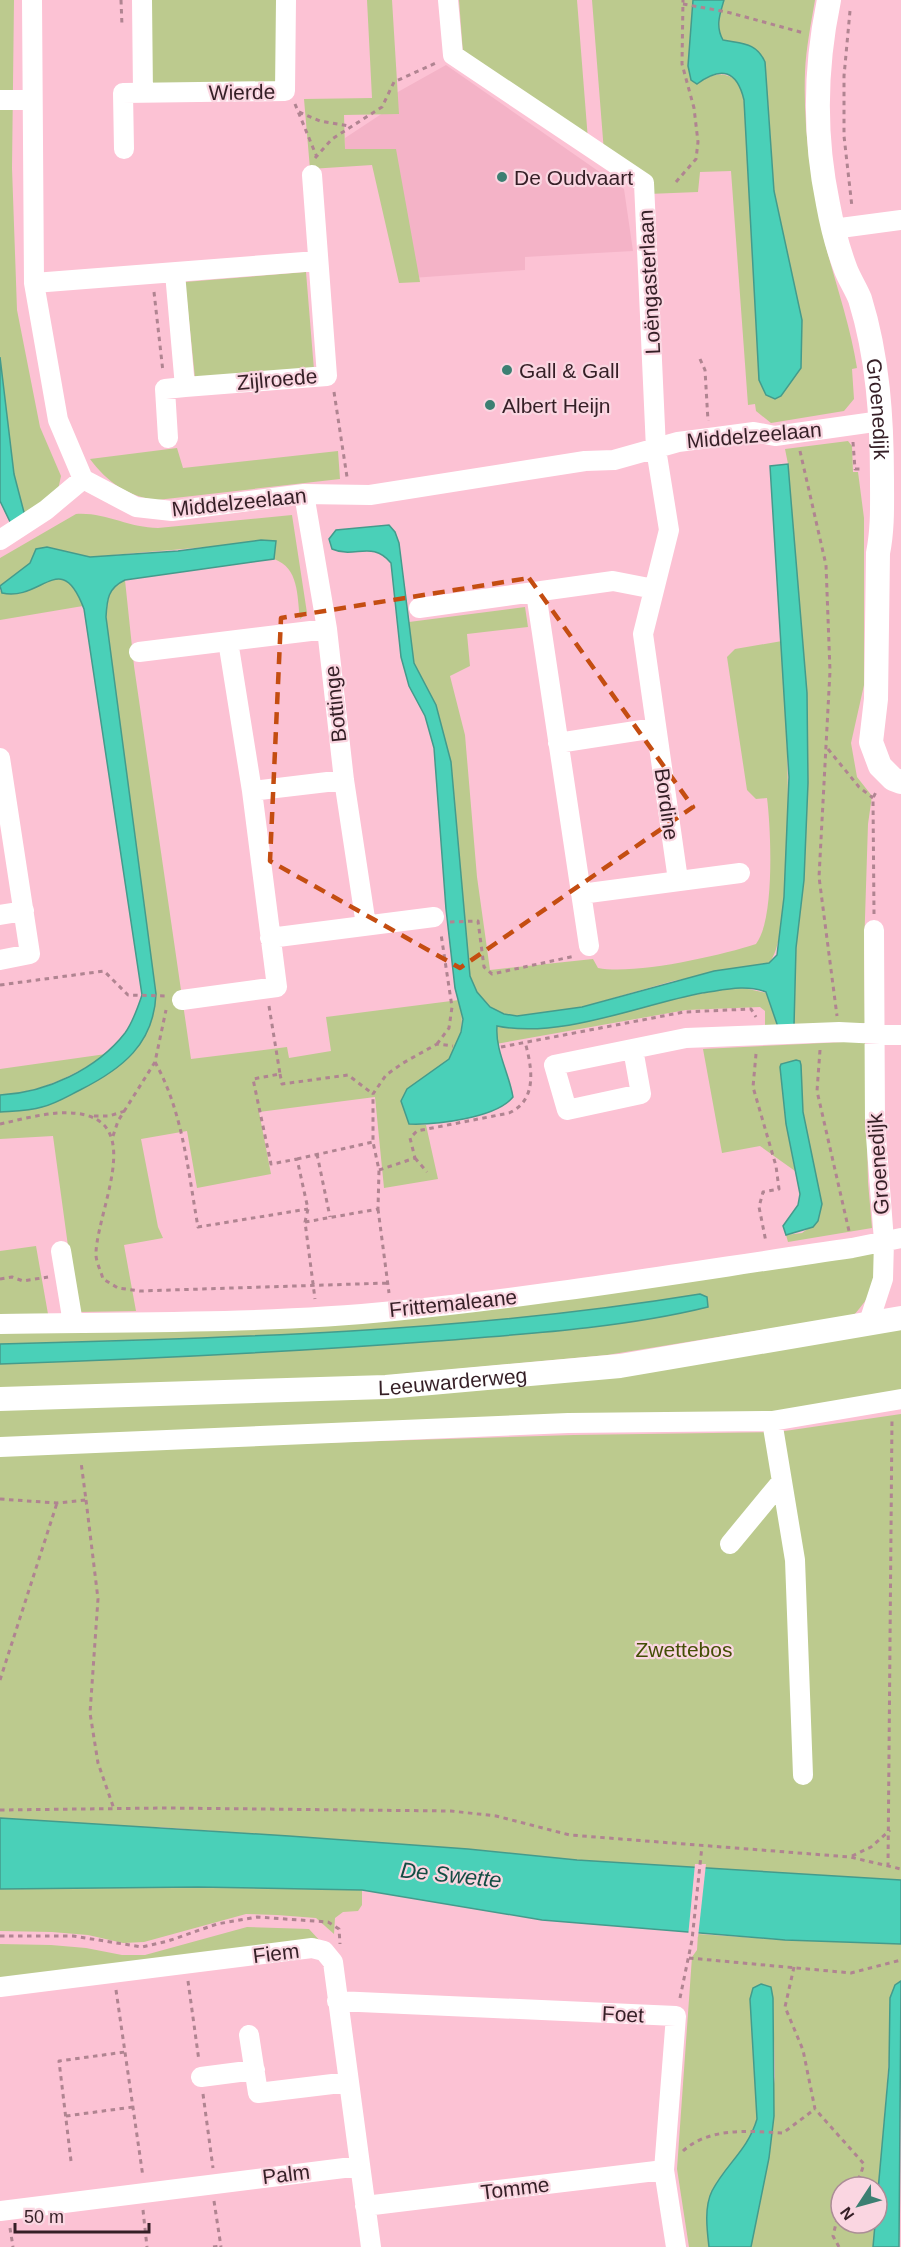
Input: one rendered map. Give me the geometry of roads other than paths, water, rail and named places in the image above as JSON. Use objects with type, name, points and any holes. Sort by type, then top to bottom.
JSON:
[{"type":"main road","name":"Groenedijk","points":[[840,3],[821,37],[818,91],[819,137],[844,227],[846,271],[864,391],[867,469],[878,552],[876,699],[871,742],[875,758],[889,781]]},
{"type":"main road","name":"Groenedijk","points":[[865,428],[882,534],[878,552]]},
{"type":"main road","name":"Leeuwarderweg","points":[[0,1399],[386,1388],[620,1366],[901,1318]]},
{"type":"street","points":[[0,540],[46,510],[83,479],[58,420],[34,283],[32,0]]},
{"type":"street","points":[[142,0],[143,93]]},
{"type":"street","name":"Wierde","points":[[124,149],[123,93],[285,91],[286,0]]},
{"type":"street","name":"Loëngasterlaan","points":[[448,0],[453,55],[644,183],[656,449]]},
{"type":"street","points":[[0,100],[31,100]]},
{"type":"street","name":"Zijlroede","points":[[168,438],[165,389],[327,376],[312,175]]},
{"type":"street","points":[[844,227],[901,220]]},
{"type":"street","points":[[34,283],[317,261]]},
{"type":"street","points":[[175,273],[185,387]]},
{"type":"street","name":"Middelzeelaan","points":[[83,479],[136,507],[172,511],[304,494],[370,495],[585,461],[614,460],[710,438],[754,432],[770,436],[865,428]]},
{"type":"street","name":"Bordine","points":[[656,449],[669,530],[643,634],[678,880]]},
{"type":"street","name":"Bottinge","points":[[304,494],[327,629],[344,780],[366,925]]},
{"type":"street","points":[[419,608],[613,582],[654,590]]},
{"type":"street","points":[[536,593],[589,946]]},
{"type":"street","points":[[140,652],[327,629]]},
{"type":"street","points":[[174,1004],[276,987],[252,790],[228,641]]},
{"type":"street","points":[[558,743],[656,729]]},
{"type":"street","points":[[0,758],[30,954],[0,960]]},
{"type":"street","points":[[252,790],[344,780]]},
{"type":"street","points":[[581,894],[740,873]]},
{"type":"street","points":[[0,915],[24,911]]},
{"type":"street","points":[[270,938],[366,925],[440,921]]},
{"type":"street","name":"Groenedijk","points":[[868,1325],[893,1239],[875,1123],[874,930]]},
{"type":"street","points":[[633,1049],[641,1094],[567,1110],[554,1065],[686,1038],[831,1033],[901,1035]]},
{"type":"street","name":"Frittemaleane","points":[[0,1324],[316,1316],[392,1311],[498,1299],[770,1260],[852,1248],[893,1239]]},
{"type":"street","points":[[61,1251],[73,1323]]},
{"type":"street","name":"Leeuwarderweg","points":[[0,1447],[79,1446],[568,1423],[772,1421],[896,1400]]},
{"type":"street","points":[[772,1421],[795,1560],[803,1775]]},
{"type":"street","points":[[730,1544],[782,1482]]},
{"type":"street","name":"Fiem","points":[[0,1987],[312,1948],[324,1951],[333,1962],[337,2001]]},
{"type":"street","points":[[337,2001],[371,2247]]},
{"type":"street","name":"Foet","points":[[337,2001],[676,2016],[664,2170]]},
{"type":"street","points":[[249,2034],[258,2093],[349,2082]]},
{"type":"street","points":[[201,2077],[255,2070]]},
{"type":"street","name":"Palm","points":[[0,2211],[360,2166]]},
{"type":"street","points":[[664,2170],[676,2247]]},
{"type":"street","name":"Tomme","points":[[365,2206],[664,2170]]},
{"type":"water","points":[[693,0],[724,0],[719,25],[723,40],[753,47],[765,62],[774,191],[802,320],[801,368],[781,396],[775,399],[766,395],[759,380],[744,100],[737,82],[727,74],[713,75],[697,84],[691,80],[688,66]]},
{"type":"water","points":[[0,357],[14,474],[26,520],[13,528],[0,501]]},
{"type":"water","points":[[788,464],[807,693],[808,783],[804,880],[796,948],[794,1026],[778,1027],[766,992],[742,988],[678,998],[573,1024],[522,1029],[497,1026],[500,1053],[513,1097],[493,1110],[465,1119],[409,1124],[401,1101],[407,1089],[449,1059],[461,1032],[463,1019],[455,988],[446,909],[434,748],[425,716],[409,686],[401,657],[391,563],[384,556],[370,551],[340,552],[332,549],[329,539],[336,530],[389,525],[395,532],[399,543],[414,663],[436,705],[451,762],[470,976],[477,992],[490,1007],[504,1014],[517,1016],[582,1007],[714,971],[769,963],[777,955],[784,897],[789,777],[770,466]]},
{"type":"water","points":[[261,540],[276,541],[274,559],[125,580],[119,583],[109,595],[106,617],[156,994],[154,1012],[142,1041],[122,1064],[109,1073],[47,1106],[0,1112],[0,1095],[35,1090],[52,1084],[69,1077],[100,1058],[125,1033],[142,995],[84,609],[76,591],[67,582],[58,579],[16,594],[2,593],[0,586],[30,563],[36,549],[47,547],[90,557],[178,551]]},
{"type":"water","points":[[800,1061],[801,1065],[803,1112],[822,1204],[818,1221],[813,1227],[786,1235],[783,1226],[798,1205],[800,1194],[786,1124],[780,1067],[781,1064]]},
{"type":"water","points":[[700,1294],[707,1297],[708,1307],[642,1320],[574,1329],[328,1349],[0,1364],[0,1344],[263,1336],[438,1325],[613,1307]]},
{"type":"water","name":"De Swette","points":[[0,1818],[468,1849],[577,1860],[901,1880],[901,1944],[785,1940],[542,1920],[362,1890],[198,1887],[0,1889]]},
{"type":"water","points":[[901,1981],[899,2247],[873,2247],[874,2235],[889,2235],[889,2175],[879,2175],[889,2067],[890,1998],[895,1985]]},
{"type":"water","points":[[761,1984],[771,1987],[773,1998],[774,2116],[769,2158],[751,2247],[709,2247],[707,2219],[709,2197],[748,2140],[757,2119],[750,1999],[753,1988]]},
{"type":"place","name":"De Oudvaart","points":[[502,177]]},
{"type":"place","name":"Gall & Gall","points":[[507,370]]},
{"type":"place","name":"Albert Heijn","points":[[490,405]]},
{"type":"park label","name":"Zwettebos","points":[[684,1649]]}]
